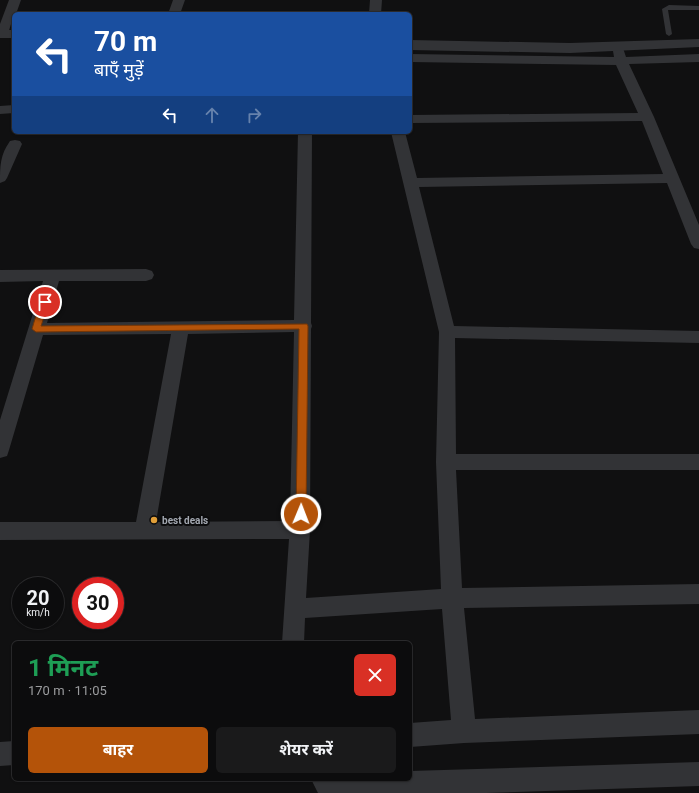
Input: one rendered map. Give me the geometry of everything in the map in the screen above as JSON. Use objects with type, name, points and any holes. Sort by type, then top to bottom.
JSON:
[{"type":"street","points":[[12,45],[4,37],[15,0]]},
{"type":"street","points":[[175,12],[179,0]]},
{"type":"street","points":[[375,12],[376,0]]},
{"type":"street","points":[[412,35],[491,36],[699,34]]},
{"type":"street","points":[[412,45],[570,48],[699,43]]},
{"type":"street","points":[[618,46],[621,61],[647,117],[699,244]]},
{"type":"street","points":[[412,58],[621,61],[699,58]]},
{"type":"street","points":[[0,110],[12,109]]},
{"type":"street","points":[[412,119],[647,117]]},
{"type":"street","points":[[293,641],[300,530],[304,326],[305,134]]},
{"type":"street","points":[[399,134],[447,332],[446,462],[452,598],[464,731]]},
{"type":"street","points":[[0,178],[15,144]]},
{"type":"street","points":[[411,183],[672,178]]},
{"type":"street","points":[[0,450],[53,275]]},
{"type":"street","points":[[0,276],[146,275]]},
{"type":"street","points":[[36,329],[304,326]]},
{"type":"street","points":[[144,531],[182,328]]},
{"type":"street","points":[[447,332],[699,337]]},
{"type":"street","points":[[446,462],[699,462]]},
{"type":"street","points":[[0,531],[300,530]]},
{"type":"street","points":[[295,609],[452,598],[699,594]]},
{"type":"street","points":[[412,735],[464,731],[699,722]]},
{"type":"street","points":[[0,754],[12,753]]},
{"type":"street","points":[[324,781],[328,786],[421,788],[522,786],[699,774]]},
{"type":"lane","points":[[669,34],[665,9],[669,7],[699,8]]},
{"type":"place","name":"best deals","points":[[154,520]]},
{"type":"route","points":[[45,302],[36,329],[304,326],[301,514]]}]
